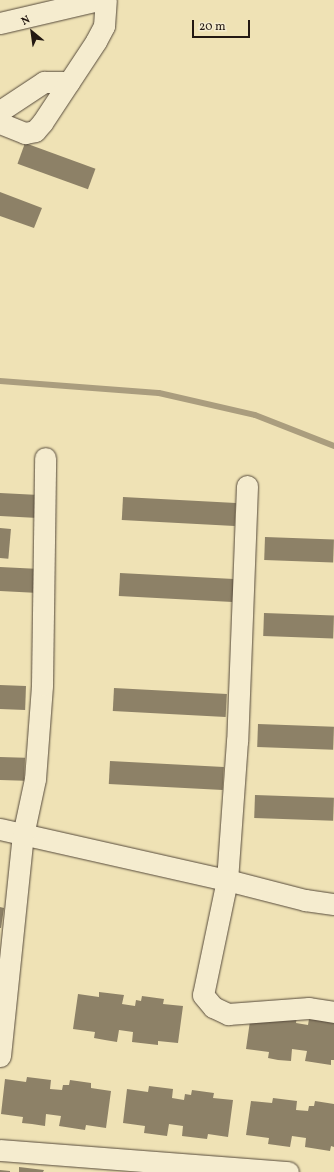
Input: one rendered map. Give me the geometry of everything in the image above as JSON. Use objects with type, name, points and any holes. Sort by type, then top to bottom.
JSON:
[{"type":"street","points":[[0,23],[98,0]]},
{"type":"street","points":[[0,123],[25,133],[35,131],[96,42],[104,26],[106,0]]},
{"type":"street","points":[[0,111],[44,82],[69,82]]},
{"type":"street","points":[[0,1056],[23,835],[35,779],[42,685],[45,458]]},
{"type":"street","points":[[247,486],[237,741],[227,880],[203,995],[213,1007],[228,1014],[309,1008],[334,1012]]},
{"type":"street","points":[[0,829],[227,880],[305,900],[334,904]]},
{"type":"street","points":[[0,1150],[288,1172]]},
{"type":"building","points":[[25,143],[95,169],[88,189],[17,164]]},
{"type":"building","points":[[0,192],[42,208],[34,228],[0,216]]},
{"type":"building","points":[[0,493],[39,495],[38,518],[0,516]]},
{"type":"building","points":[[123,497],[236,503],[235,526],[122,520]]},
{"type":"building","points":[[0,528],[11,529],[8,559],[0,558]]},
{"type":"building","points":[[265,537],[334,539],[333,562],[264,560]]},
{"type":"building","points":[[0,567],[35,569],[34,593],[0,591]]},
{"type":"building","points":[[120,573],[234,579],[233,602],[119,596]]},
{"type":"building","points":[[264,613],[334,615],[333,638],[263,636]]},
{"type":"building","points":[[0,685],[26,686],[25,710],[0,709]]},
{"type":"building","points":[[114,688],[227,694],[226,717],[113,711]]},
{"type":"building","points":[[258,724],[334,727],[333,750],[257,747]]},
{"type":"building","points":[[0,757],[25,758],[24,781],[0,780]]},
{"type":"building","points":[[110,761],[224,767],[223,790],[109,784]]},
{"type":"building","points":[[255,795],[334,798],[333,821],[254,818]]},
{"type":"building","points":[[0,907],[4,908],[1,928],[0,928]]},
{"type":"building","points":[[99,992],[124,995],[122,1004],[135,1006],[136,1000],[141,1001],[142,996],[164,999],[163,1004],[183,1006],[178,1043],[158,1041],[158,1045],[132,1042],[133,1032],[119,1030],[117,1042],[94,1038],[95,1032],[73,1029],[78,994],[99,997]]},
{"type":"building","points":[[251,1014],[297,1015],[296,1023],[308,1025],[309,1019],[315,1020],[315,1015],[334,1018],[334,1060],[331,1060],[331,1065],[305,1061],[307,1051],[292,1049],[291,1061],[278,1060],[268,1058],[269,1052],[246,1049]]},
{"type":"building","points":[[27,1077],[51,1080],[50,1089],[62,1090],[63,1085],[69,1085],[70,1080],[91,1083],[91,1088],[111,1091],[106,1128],[86,1125],[85,1130],[59,1126],[61,1116],[46,1114],[45,1126],[22,1123],[23,1117],[1,1114],[5,1079],[26,1082]]},
{"type":"building","points":[[149,1086],[173,1089],[172,1098],[184,1100],[185,1094],[191,1095],[192,1090],[214,1093],[213,1098],[233,1100],[228,1137],[208,1134],[207,1139],[182,1136],[183,1126],[169,1124],[167,1136],[144,1133],[145,1126],[123,1123],[127,1089],[148,1092]]},
{"type":"building","points":[[273,1098],[297,1101],[296,1110],[308,1111],[309,1106],[314,1106],[315,1101],[334,1104],[334,1147],[331,1146],[330,1151],[305,1147],[306,1138],[292,1136],[290,1147],[268,1144],[269,1138],[246,1135],[251,1101],[272,1103]]},
{"type":"building","points":[[19,1167],[44,1170],[43,1172],[19,1172]]},
{"type":"building","points":[[0,1170],[10,1171],[10,1172],[0,1172]]},
{"type":"waterway","points":[[0,381],[159,393],[255,415],[334,446]]}]
